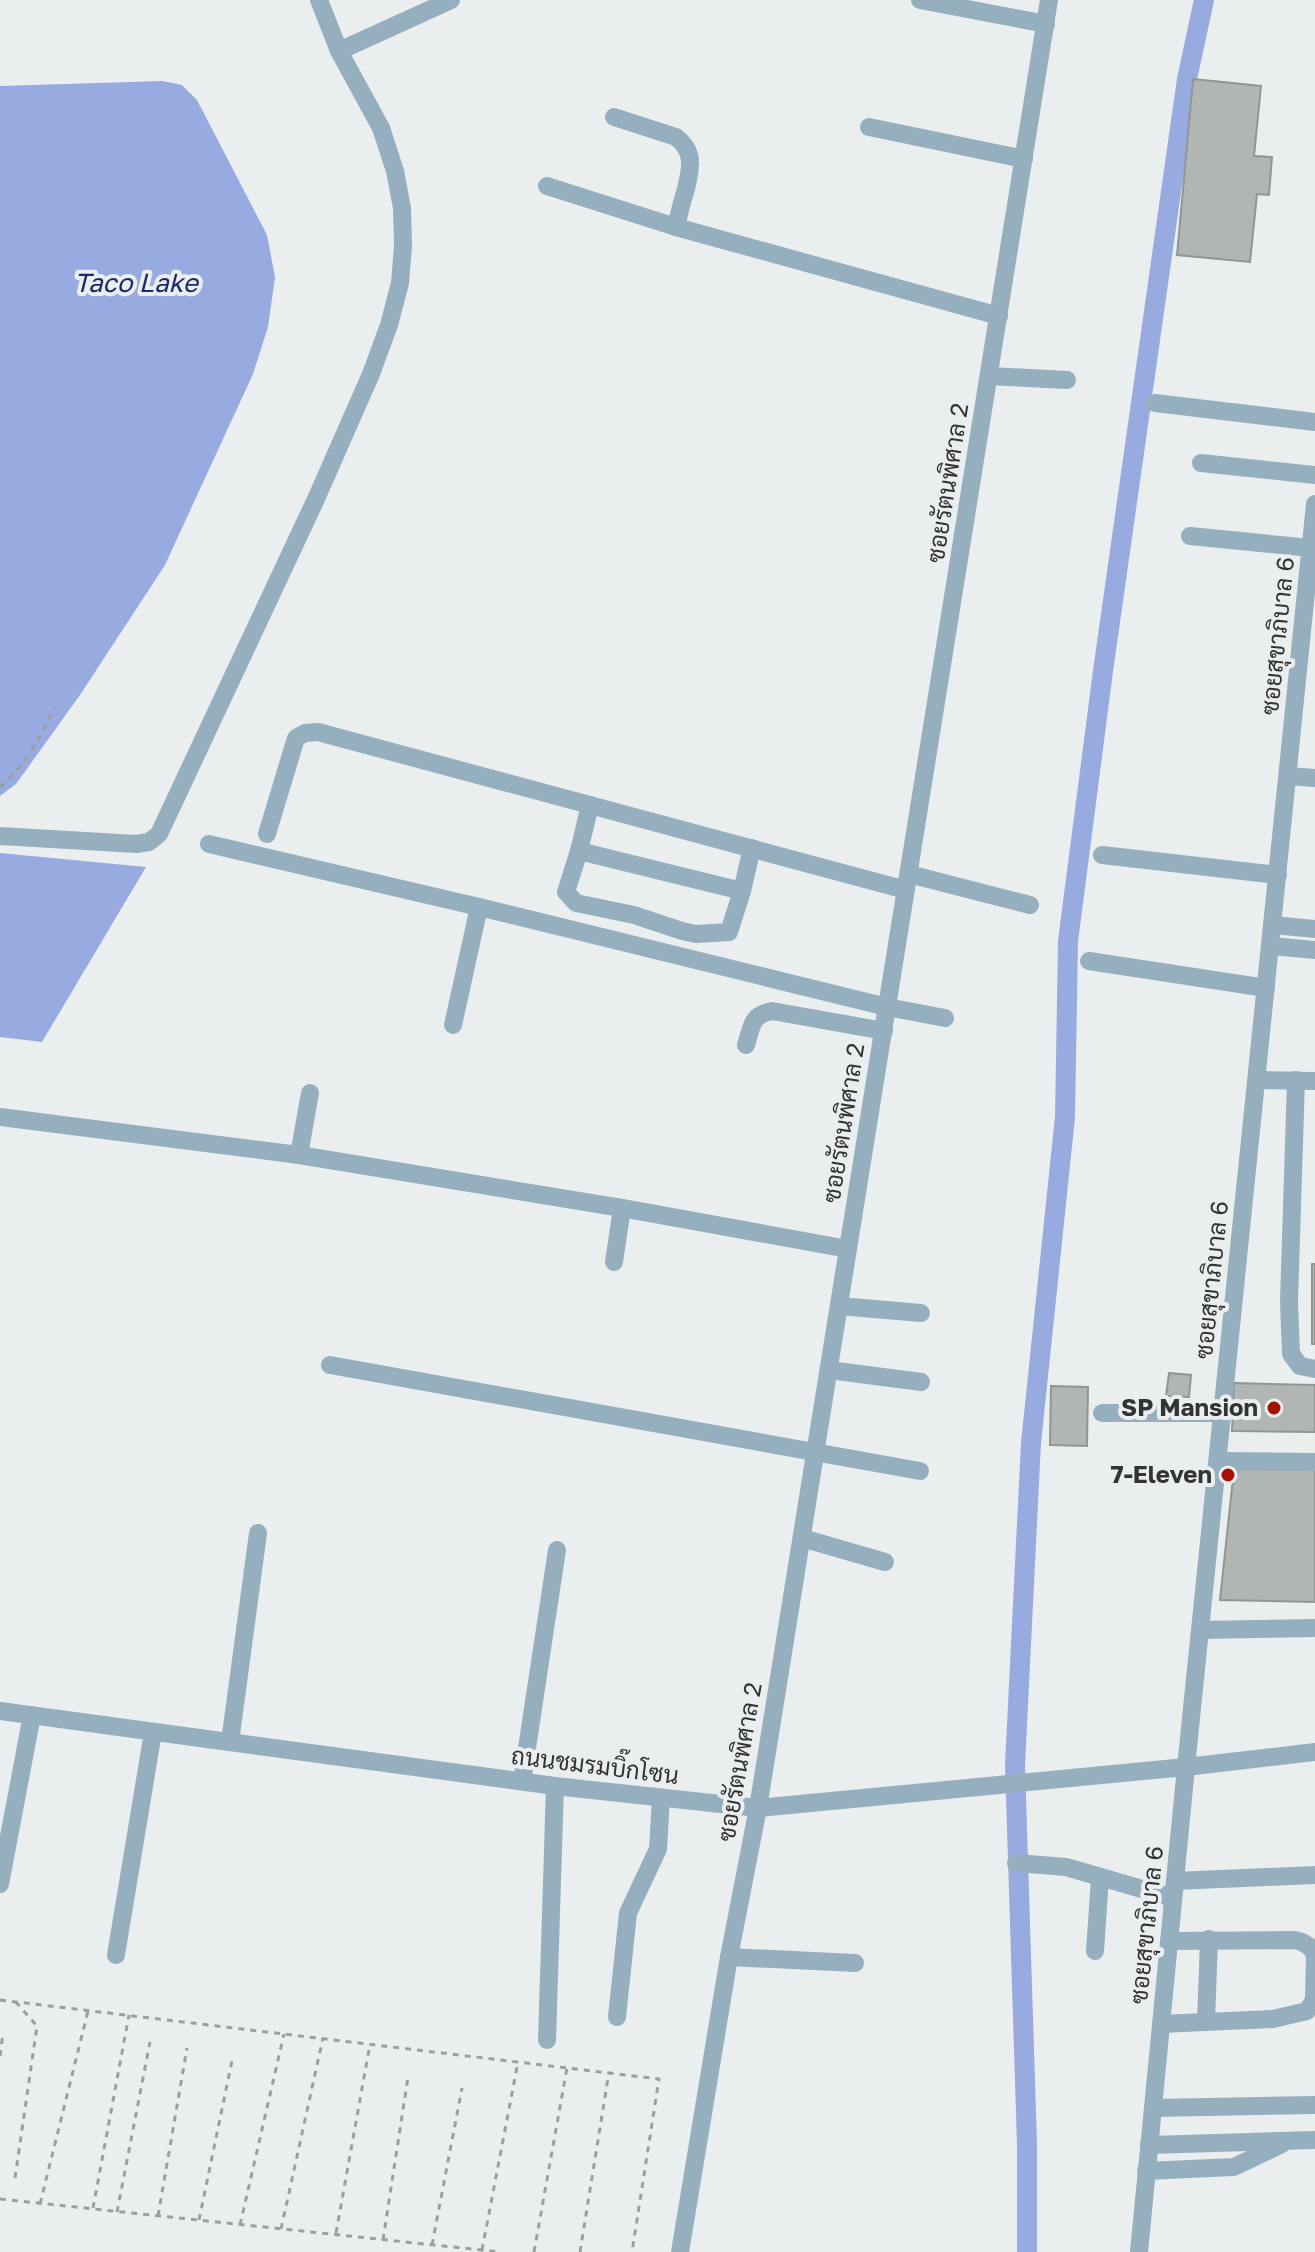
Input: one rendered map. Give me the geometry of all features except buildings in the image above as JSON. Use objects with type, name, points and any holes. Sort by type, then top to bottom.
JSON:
[{"type":"street","points":[[0,836],[136,844],[149,842],[159,834],[371,374],[400,283],[402,208],[395,171],[381,128],[339,51],[319,0]]},
{"type":"street","points":[[339,51],[451,0]]},
{"type":"street","points":[[920,0],[1046,24]]},
{"type":"street","name":"ซอยรัตนพิศาล 2","points":[[680,2252],[729,1957],[758,1808],[1049,0]]},
{"type":"street","points":[[614,117],[676,137],[691,154],[692,168],[676,227]]},
{"type":"street","points":[[869,127],[1024,159]]},
{"type":"street","points":[[547,186],[676,227],[999,316]]},
{"type":"street","points":[[989,376],[1067,380]]},
{"type":"street","points":[[1155,403],[1315,422]]},
{"type":"street","points":[[1201,463],[1315,475]]},
{"type":"street","name":"ซอยสุขาภิบาล 6","points":[[1139,2252],[1315,504]]},
{"type":"street","points":[[1190,536],[1311,548]]},
{"type":"street","points":[[267,834],[296,738],[305,733],[318,732],[752,848],[1030,905]]},
{"type":"street","points":[[1288,776],[1315,778]]},
{"type":"street","points":[[590,805],[566,892],[576,903],[634,915],[696,934],[729,932],[752,848]]},
{"type":"street","points":[[209,844],[887,1007],[945,1018]]},
{"type":"street","points":[[579,851],[742,891]]},
{"type":"street","points":[[1102,855],[1278,875]]},
{"type":"street","points":[[453,1025],[479,907]]},
{"type":"street","points":[[1273,925],[1315,929]]},
{"type":"street","points":[[1271,946],[1315,950]]},
{"type":"street","points":[[1089,961],[1266,988]]},
{"type":"street","points":[[746,1045],[756,1017],[772,1011],[884,1031]]},
{"type":"street","points":[[1257,1080],[1306,1081],[1289,1301],[1291,1354],[1300,1366],[1315,1369]]},
{"type":"street","points":[[299,1155],[310,1093]]},
{"type":"street","points":[[0,1117],[299,1155],[848,1249]]},
{"type":"street","points":[[614,1262],[622,1208]]},
{"type":"street","points":[[839,1306],[921,1313]]},
{"type":"street","points":[[330,1365],[920,1471]]},
{"type":"street","points":[[829,1370],[921,1382]]},
{"type":"street","points":[[1102,1413],[1222,1413]]},
{"type":"street","points":[[1218,1461],[1315,1462]]},
{"type":"street","points":[[230,1742],[258,1533]]},
{"type":"street","points":[[802,1538],[885,1562]]},
{"type":"street","points":[[522,1781],[557,1550]]},
{"type":"street","points":[[1200,1630],[1315,1628]]},
{"type":"street","name":"ถนนชมรมบิ๊กโซน","points":[[0,1711],[555,1786],[758,1808],[1315,1752]]},
{"type":"street","points":[[0,1884],[32,1715]]},
{"type":"street","points":[[116,1955],[153,1732]]},
{"type":"street","points":[[547,2040],[555,1786]]},
{"type":"street","points":[[617,2017],[628,1913],[658,1849],[661,1798]]},
{"type":"street","points":[[1016,1863],[1066,1867],[1100,1878],[1174,1890],[1315,1875]]},
{"type":"street","points":[[1095,1951],[1100,1878]]},
{"type":"street","points":[[1206,2022],[1209,1939]]},
{"type":"street","points":[[1161,2024],[1293,2016],[1307,2011],[1314,2000],[1315,1954],[1302,1942],[1169,1941]]},
{"type":"street","points":[[729,1957],[855,1963]]},
{"type":"street","points":[[1153,2108],[1315,2105]]},
{"type":"street","points":[[1146,2171],[1234,2167],[1288,2140]]},
{"type":"street","points":[[1149,2145],[1315,2140]]},
{"type":"path","points":[[0,787],[20,769],[55,707]]},
{"type":"path","points":[[0,2000],[659,2079],[632,2252]]},
{"type":"path","points":[[15,2178],[37,2026],[16,2002]]},
{"type":"path","points":[[40,2204],[88,2011]]},
{"type":"path","points":[[93,2209],[129,2015]]},
{"type":"path","points":[[0,2056],[3,2033]]},
{"type":"path","points":[[240,2225],[284,2034]]},
{"type":"path","points":[[281,2229],[323,2038]]},
{"type":"path","points":[[117,2212],[150,2042]]},
{"type":"path","points":[[336,2235],[370,2044]]},
{"type":"path","points":[[158,2216],[187,2048]]},
{"type":"path","points":[[199,2220],[233,2056]]},
{"type":"path","points":[[482,2250],[518,2062]]},
{"type":"path","points":[[534,2252],[567,2068]]},
{"type":"path","points":[[580,2252],[609,2072]]},
{"type":"path","points":[[383,2240],[408,2077]]},
{"type":"path","points":[[432,2245],[462,2088]]},
{"type":"path","points":[[0,2199],[500,2252]]},
{"type":"water","name":"Taco Lake","points":[[162,81],[182,85],[197,100],[267,235],[275,277],[268,327],[253,374],[165,565],[80,695],[16,784],[0,796],[0,86]]},
{"type":"water","points":[[0,853],[146,867],[42,1042],[0,1037]]},
{"type":"waterway","points":[[1027,2252],[1027,2144],[1015,1765],[1031,1443],[1065,1117],[1068,941],[1187,79],[1204,0]]},
{"type":"place","name":"SP Mansion","points":[[1274,1408]]},
{"type":"place","name":"7-Eleven","points":[[1228,1475]]}]
